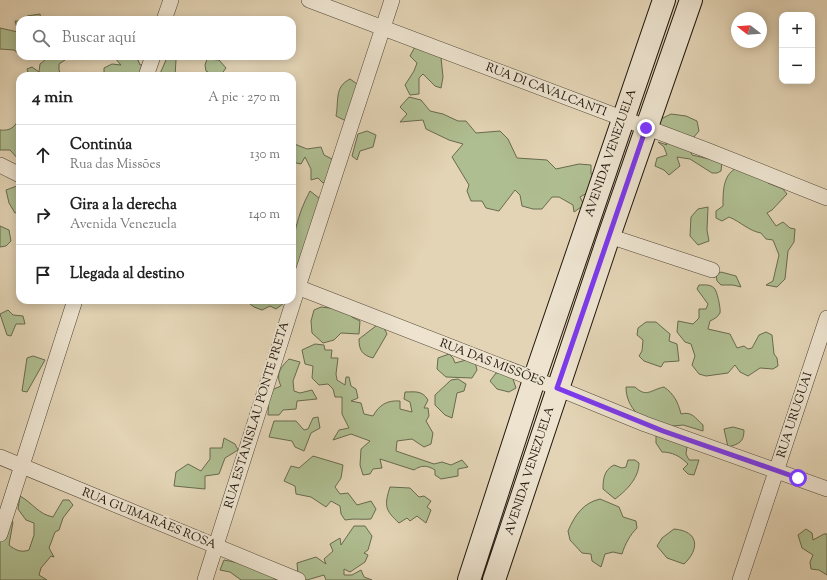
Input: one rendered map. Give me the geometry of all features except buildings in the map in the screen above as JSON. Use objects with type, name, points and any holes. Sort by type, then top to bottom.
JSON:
[{"type":"main road","name":"AVENIDA VENEZUELA","points":[[469,580],[622,118],[664,0]]},
{"type":"main road","name":"AVENIDA VENEZUELA","points":[[494,580],[557,388],[691,0]]},
{"type":"street","points":[[165,16],[171,0]]},
{"type":"street","name":"RUA DI CAVALCANTI","points":[[309,0],[710,151],[827,198]]},
{"type":"street","name":"RUA ESTANISLAU PONTE PRETA","points":[[296,283],[392,0]]},
{"type":"street","points":[[147,72],[152,60]]},
{"type":"street","points":[[0,165],[16,173]]},
{"type":"street","points":[[609,236],[712,270]]},
{"type":"street","name":"RUA DAS MISSÕES","points":[[296,286],[557,388],[651,427],[777,470],[827,489]]},
{"type":"street","points":[[0,534],[74,304]]},
{"type":"street","name":"RUA ESTANISLAU PONTE PRETA","points":[[205,580],[290,304]]},
{"type":"street","name":"RUA URUGUAI","points":[[740,580],[827,318]]},
{"type":"street","name":"RUA GUIMARÃES ROSA","points":[[0,458],[298,580]]},
{"type":"green space","points":[[40,14],[40,16],[27,16]]},
{"type":"green space","points":[[0,28],[16,32],[16,52],[14,50],[0,49]]},
{"type":"green space","points":[[416,45],[440,48],[443,77],[441,88],[435,86],[423,74],[419,78],[419,94],[410,95],[405,85],[417,63],[410,56]]},
{"type":"green space","points":[[45,60],[65,60],[59,64],[60,72],[39,72],[40,64]]},
{"type":"green space","points":[[117,60],[138,60],[140,65],[149,64],[148,72],[104,72],[104,68],[112,64],[121,65]]},
{"type":"green space","points":[[166,60],[176,60],[175,72],[161,72]]},
{"type":"green space","points":[[207,60],[219,60],[226,68],[223,72],[208,72],[206,71],[205,65]]},
{"type":"green space","points":[[32,67],[39,72],[28,72],[27,69]]},
{"type":"green space","points":[[350,79],[360,86],[346,121],[336,116],[338,95],[341,86]]},
{"type":"green space","points":[[409,97],[421,100],[430,111],[443,114],[458,121],[466,121],[476,133],[500,131],[508,139],[517,158],[547,160],[556,169],[579,164],[591,165],[591,174],[597,177],[589,192],[580,197],[584,205],[574,212],[573,205],[559,197],[552,197],[542,209],[533,209],[522,206],[520,195],[515,190],[499,211],[486,208],[482,201],[471,201],[467,191],[469,185],[452,157],[463,144],[449,140],[426,129],[423,120],[400,122],[407,114],[400,107]]},
{"type":"green space","points":[[671,114],[686,116],[697,121],[699,131],[688,144],[692,155],[722,162],[721,171],[712,173],[690,159],[677,157],[680,166],[669,175],[664,170],[655,166],[657,158],[667,155],[664,147],[658,142],[667,145],[657,130],[661,119]]},
{"type":"green space","points":[[16,124],[16,157],[10,150],[0,150],[0,130],[6,130]]},
{"type":"green space","points":[[367,131],[376,135],[373,147],[360,151],[357,160],[352,156],[358,134]]},
{"type":"green space","points":[[296,145],[307,149],[321,147],[324,155],[332,159],[334,165],[332,176],[323,183],[318,178],[311,180],[311,169],[305,157],[301,164],[296,163]]},
{"type":"green space","points":[[739,167],[764,174],[768,183],[783,189],[787,194],[772,210],[767,213],[776,226],[783,222],[790,228],[795,229],[794,242],[788,251],[785,279],[777,287],[766,285],[773,281],[779,255],[773,240],[766,239],[761,233],[729,217],[722,221],[716,218],[716,211],[723,206],[723,194],[727,178],[730,173]]},
{"type":"green space","points":[[16,186],[16,213],[9,203],[6,190]]},
{"type":"green space","points":[[310,191],[319,198],[325,209],[300,269],[296,267],[296,227],[305,200]]},
{"type":"green space","points":[[708,207],[707,230],[709,241],[698,245],[690,236],[691,217],[698,209]]},
{"type":"green space","points":[[0,226],[9,230],[11,241],[6,246],[0,247]]},
{"type":"green space","points":[[721,272],[736,276],[741,287],[721,285],[717,281],[716,275]]},
{"type":"green space","points":[[699,285],[711,286],[715,289],[720,308],[720,313],[717,317],[710,321],[708,329],[730,334],[737,348],[744,346],[748,349],[752,348],[759,335],[766,332],[772,335],[774,354],[777,358],[778,366],[773,369],[760,368],[748,376],[740,372],[735,365],[728,373],[706,376],[699,374],[692,365],[695,356],[691,344],[685,342],[677,332],[678,321],[693,324],[699,318],[699,309],[706,309],[708,304],[697,289]]},
{"type":"green space","points":[[250,304],[283,304],[276,309],[270,306],[262,310]]},
{"type":"green space","points":[[321,307],[347,310],[352,317],[360,321],[359,334],[341,333],[334,340],[323,343],[312,333],[311,321],[314,310]]},
{"type":"green space","points":[[8,310],[13,315],[23,316],[25,324],[16,324],[11,336],[7,335],[0,314]]},
{"type":"green space","points":[[381,322],[387,334],[373,358],[362,352],[359,339]]},
{"type":"green space","points":[[646,322],[656,322],[670,334],[669,341],[677,344],[679,361],[664,362],[661,367],[644,361],[639,356],[642,351],[643,340],[637,335],[638,328]]},
{"type":"green space","points":[[315,344],[324,345],[325,350],[332,350],[331,358],[338,358],[336,374],[337,380],[345,385],[346,377],[349,377],[351,386],[356,389],[358,398],[351,401],[361,403],[364,414],[373,416],[381,406],[391,401],[400,401],[400,409],[412,412],[410,402],[404,399],[405,392],[418,392],[426,397],[428,400],[424,408],[428,408],[429,416],[426,421],[433,433],[431,444],[424,447],[412,439],[397,441],[396,451],[434,464],[442,462],[451,465],[462,460],[468,467],[458,469],[458,476],[441,479],[435,475],[435,470],[429,467],[422,466],[414,470],[380,459],[382,468],[373,469],[370,474],[363,475],[360,465],[361,449],[370,441],[351,434],[333,440],[339,430],[349,428],[342,414],[342,397],[335,397],[333,389],[328,384],[319,385],[312,378],[313,366],[305,364],[302,350]]},
{"type":"green space","points":[[449,354],[455,363],[470,359],[475,362],[477,370],[472,378],[446,377],[437,369],[438,358]]},
{"type":"green space","points":[[33,356],[45,360],[27,392],[22,391],[27,358]]},
{"type":"green space","points":[[289,359],[300,362],[293,381],[294,391],[300,393],[312,390],[317,399],[297,401],[296,409],[283,410],[279,415],[268,415],[269,391],[281,386],[279,382],[279,374]]},
{"type":"green space","points":[[506,372],[513,379],[516,388],[509,392],[497,389],[490,381],[496,373]]},
{"type":"green space","points":[[458,379],[466,384],[464,391],[457,393],[452,418],[445,415],[435,405],[435,395],[451,380]]},
{"type":"green space","points":[[626,387],[635,387],[646,393],[664,387],[675,399],[681,414],[691,414],[703,425],[703,431],[683,425],[664,427],[687,446],[686,454],[689,460],[699,460],[694,475],[688,474],[683,469],[688,464],[682,459],[676,455],[662,452],[656,443],[656,433],[632,407],[627,395]]},
{"type":"green space","points":[[318,417],[320,428],[311,433],[304,451],[295,447],[292,441],[269,437],[274,421],[296,421],[304,430],[308,429],[313,418]]},
{"type":"green space","points":[[733,427],[744,430],[743,437],[740,442],[728,447],[724,429]]},
{"type":"green space","points":[[224,438],[235,444],[238,450],[225,458],[219,474],[205,476],[205,489],[174,486],[176,472],[188,464],[201,471],[210,459],[210,448],[222,448]]},
{"type":"green space","points":[[313,456],[343,465],[341,478],[335,487],[340,494],[348,493],[357,505],[371,501],[376,509],[371,519],[345,520],[341,514],[340,506],[331,501],[326,507],[311,497],[296,494],[295,486],[284,481],[291,466],[299,468]]},
{"type":"green space","points":[[628,460],[635,460],[639,463],[637,474],[631,484],[615,499],[603,489],[603,482],[606,472],[614,465],[622,468],[626,467]]},
{"type":"green space","points":[[390,487],[410,488],[419,497],[424,496],[431,501],[427,507],[431,510],[426,523],[417,516],[410,521],[407,518],[399,523],[391,515],[387,507]]},
{"type":"green space","points":[[20,496],[43,514],[53,517],[63,500],[69,500],[73,505],[63,518],[59,530],[55,532],[49,548],[54,557],[51,556],[41,568],[39,575],[47,580],[0,580],[0,515],[7,517],[13,522],[9,545],[14,548],[21,551],[29,550],[34,535],[34,523],[26,520],[18,509]]},
{"type":"green space","points":[[600,499],[619,507],[623,517],[636,521],[637,528],[628,540],[622,554],[613,552],[605,554],[601,567],[592,561],[591,554],[582,553],[570,540],[568,531],[580,510],[589,503]]},
{"type":"green space","points":[[354,526],[365,526],[372,536],[368,550],[364,553],[368,555],[365,562],[350,572],[344,569],[344,575],[352,575],[361,570],[364,577],[372,580],[326,580],[324,575],[307,580],[298,575],[297,563],[316,557],[326,564],[324,559],[333,551],[330,544],[340,538],[341,545]]},
{"type":"green space","points":[[674,529],[682,530],[688,533],[694,542],[693,552],[684,564],[667,558],[657,546],[662,538]]},
{"type":"green space","points":[[806,529],[812,533],[813,540],[827,534],[827,575],[819,570],[811,569],[810,562],[813,555],[802,548],[798,535]]},
{"type":"green space","points":[[224,560],[245,564],[259,569],[276,580],[241,580],[230,572],[220,570]]},
{"type":"route","points":[[646,128],[557,388],[663,431],[798,478]]}]
